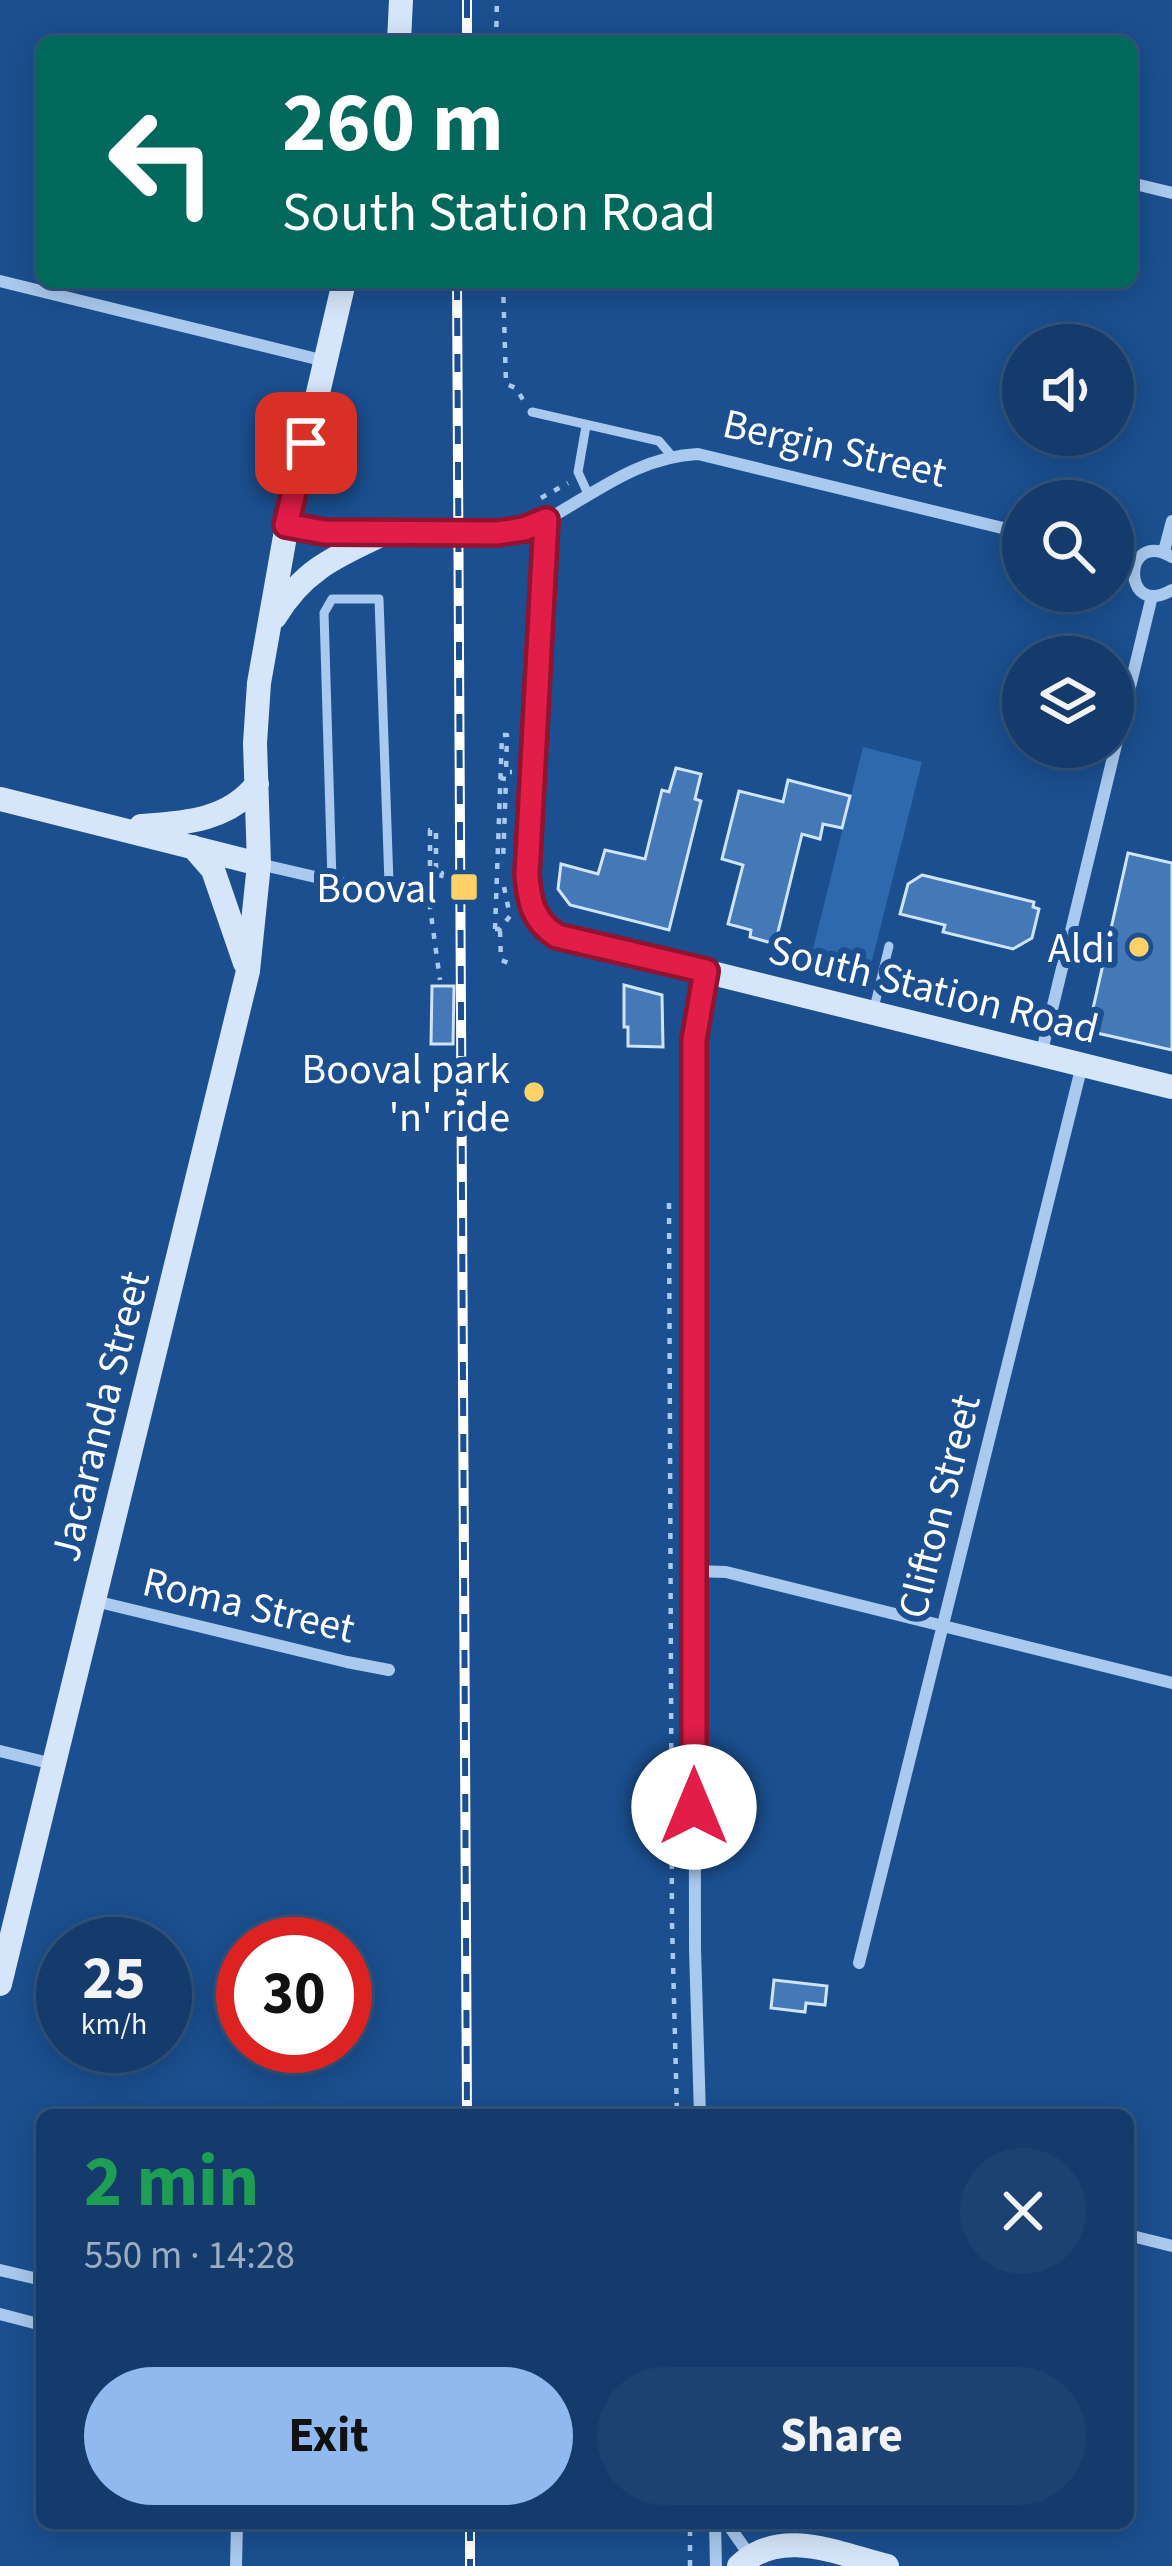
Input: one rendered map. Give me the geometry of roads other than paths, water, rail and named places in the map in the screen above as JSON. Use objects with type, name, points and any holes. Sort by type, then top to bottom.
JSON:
[{"type":"street","points":[[400,36],[401,0]]},
{"type":"street","points":[[1137,184],[1172,193]]},
{"type":"street","points":[[0,281],[325,361]]},
{"type":"street","name":"Jacaranda Street","points":[[0,1984],[248,970],[259,864],[255,743],[259,683],[286,525],[343,288]]},
{"type":"street","name":"Bergin Street","points":[[286,525],[385,534],[524,529],[638,466],[671,455],[698,454],[1002,528]]},
{"type":"street","name":"South Station Road","points":[[546,520],[527,875],[530,901],[541,924],[557,936],[1172,1087]]},
{"type":"street","points":[[1172,521],[1168,554],[1145,553],[1133,575],[1136,584],[1152,596],[1172,590]]},
{"type":"street","points":[[268,629],[300,582],[330,559],[385,534]]},
{"type":"street","points":[[1040,1054],[1152,596]]},
{"type":"street","points":[[121,828],[206,817],[232,808],[257,784]]},
{"type":"street","points":[[0,799],[362,888],[389,883]]},
{"type":"street","points":[[193,847],[213,870],[248,970]]},
{"type":"street","points":[[700,2109],[695,1949],[694,1040],[706,971]]},
{"type":"street","name":"Clifton Street","points":[[859,1964],[1082,1065]]},
{"type":"street","points":[[694,1571],[726,1572],[1172,1683]]},
{"type":"street","name":"Roma Street","points":[[94,1601],[389,1670]]},
{"type":"street","points":[[0,1751],[53,1764]]},
{"type":"street","points":[[1134,2237],[1172,2246]]},
{"type":"street","points":[[0,2270],[36,2278]]},
{"type":"street","points":[[0,2314],[36,2323]]},
{"type":"street","points":[[236,2566],[237,2529]]},
{"type":"street","points":[[715,2529],[716,2566]]},
{"type":"street","points":[[730,2529],[744,2561],[758,2550],[785,2543],[887,2566]]},
{"type":"lane","points":[[532,412],[659,441],[671,455]]},
{"type":"lane","points":[[586,426],[578,472],[590,496]]},
{"type":"lane","points":[[332,881],[324,613],[332,599],[379,599],[389,883]]},
{"type":"lane","points":[[873,1013],[889,946]]},
{"type":"railway","points":[[467,0],[467,36]]},
{"type":"railway","points":[[457,288],[467,2109]]},
{"type":"railway","points":[[470,2529],[470,2566]]},
{"type":"place","name":"Booval","points":[[464,887]]},
{"type":"place","name":"Aldi","points":[[1139,947]]},
{"type":"place","name":"Booval park 'n' ride","points":[[534,1092]]}]
